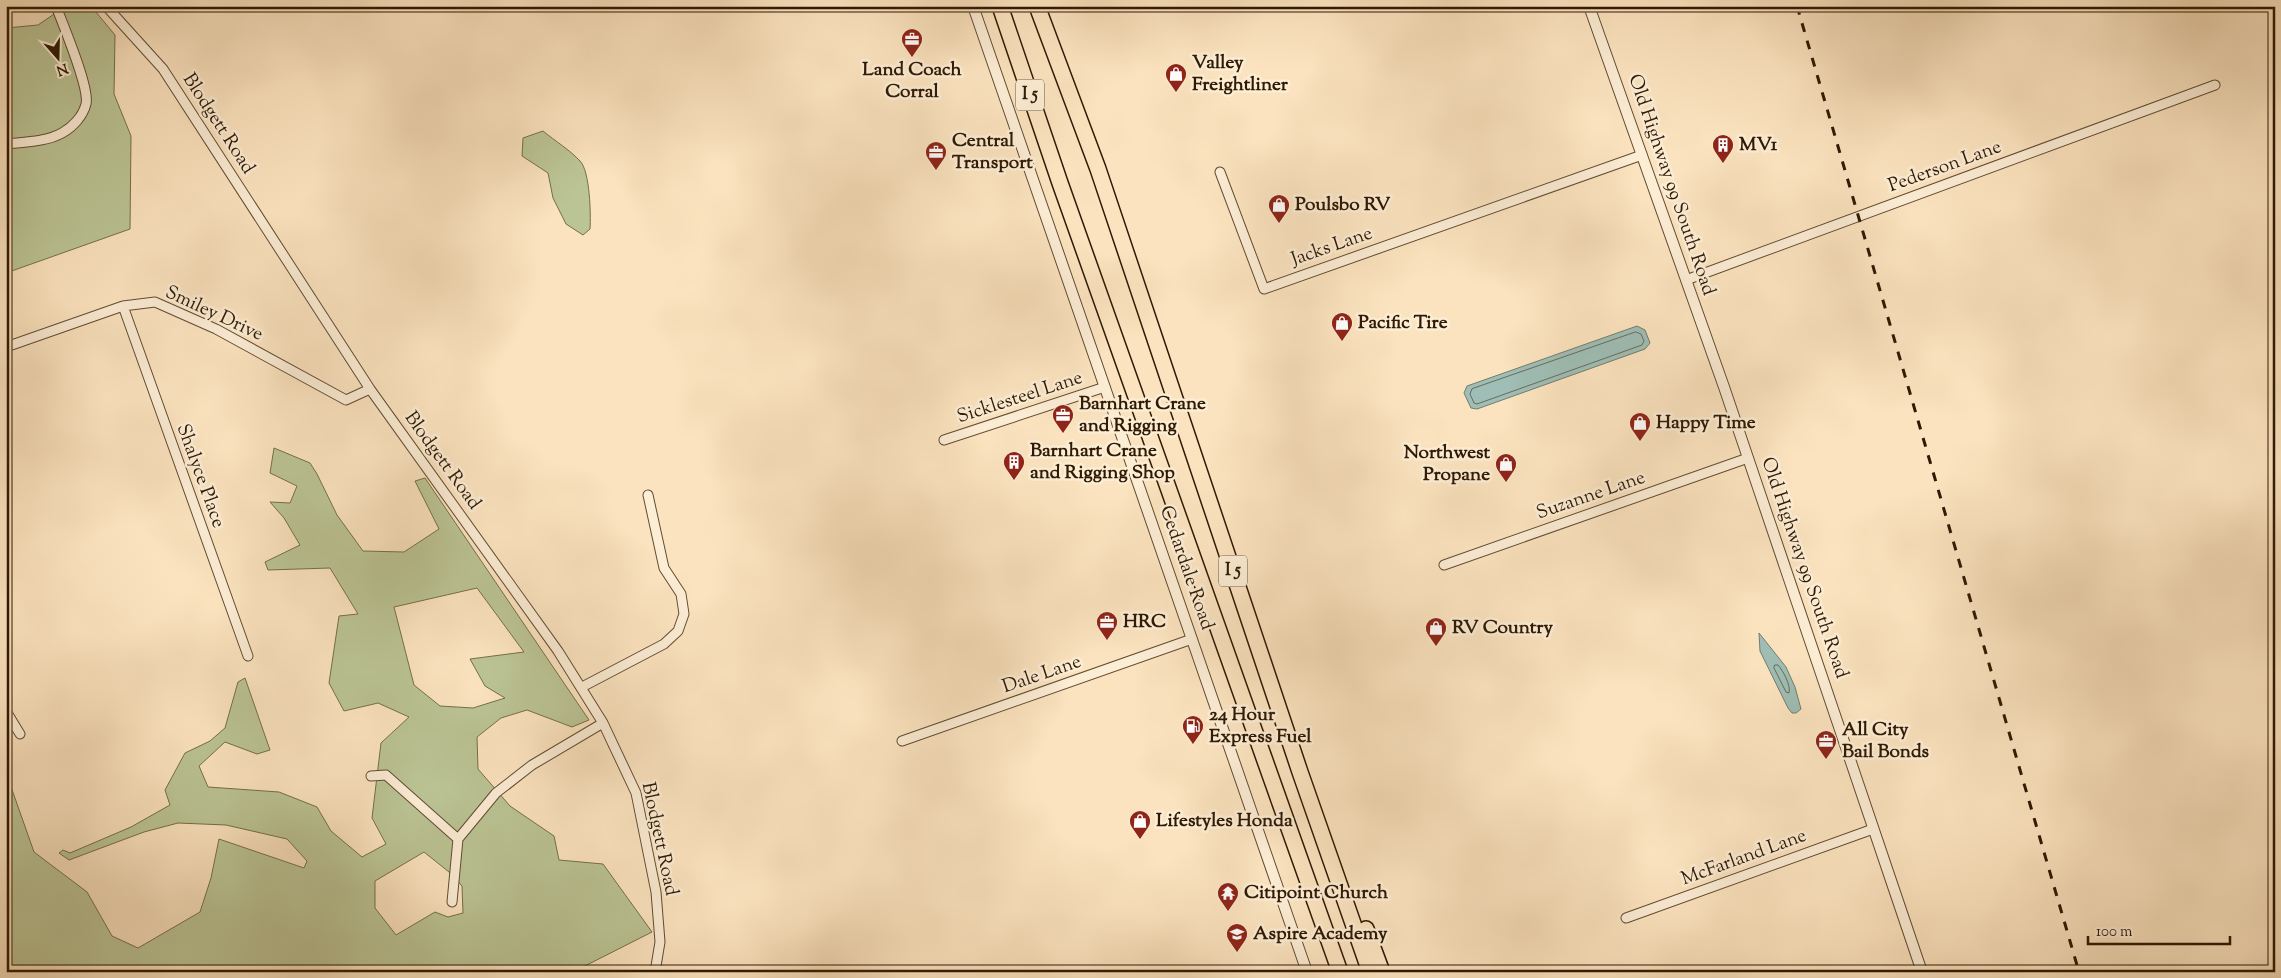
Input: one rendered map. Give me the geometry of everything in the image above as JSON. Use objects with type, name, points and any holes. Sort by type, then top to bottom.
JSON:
[{"type":"highway","name":"I 5","points":[[1000,6],[1060,184],[1340,972]]},
{"type":"highway","name":"I 5","points":[[1037,6],[1098,169],[1300,772],[1370,972]]},
{"type":"highway","points":[[1300,772],[1340,861],[1382,972]]},
{"type":"street","points":[[6,144],[35,141],[62,134],[77,122],[86,103],[82,77],[56,6]]},
{"type":"street","name":"Blodgett Road","points":[[106,6],[163,68],[370,389],[558,651],[603,723],[636,793],[656,892],[660,942],[655,972]]},
{"type":"street","name":"Cedardale Road","points":[[973,6],[1307,972]]},
{"type":"street","name":"Old Highway 99 South Road","points":[[1589,6],[1748,458],[1922,972]]},
{"type":"street","name":"Pederson Lane","points":[[1686,280],[2215,85]]},
{"type":"street","name":"Jacks Lane","points":[[1220,172],[1264,289],[1642,155]]},
{"type":"street","name":"Smiley Drive","points":[[6,347],[123,306],[155,302],[216,329],[346,400],[370,389]]},
{"type":"street","name":"Shalyce Place","points":[[123,306],[248,656]]},
{"type":"street","name":"Sicklesteel Lane","points":[[944,440],[1105,387]]},
{"type":"street","name":"Suzanne Lane","points":[[1444,566],[1748,458]]},
{"type":"street","points":[[582,687],[664,644],[678,631],[684,614],[681,594],[664,568],[648,495]]},
{"type":"street","name":"Dale Lane","points":[[902,741],[1192,639]]},
{"type":"street","points":[[6,711],[20,734]]},
{"type":"street","points":[[452,902],[458,839],[496,793],[532,765],[603,723]]},
{"type":"street","points":[[371,776],[386,775],[458,839]]},
{"type":"street","name":"McFarland Lane","points":[[1626,918],[1873,829]]},
{"type":"green space","points":[[66,6],[91,6],[115,35],[114,94],[131,136],[130,229],[6,273],[6,28],[38,25]]},
{"type":"green space","points":[[543,131],[572,153],[583,166],[589,194],[590,229],[583,235],[566,224],[553,198],[548,173],[522,156],[523,138]]},
{"type":"green space","points":[[274,448],[310,463],[337,515],[363,551],[404,552],[439,529],[415,481],[425,478],[589,720],[572,727],[527,710],[501,718],[477,737],[478,769],[510,806],[554,836],[559,860],[603,864],[652,932],[573,972],[6,972],[6,795],[10,784],[34,852],[87,892],[112,936],[138,948],[200,912],[211,878],[219,839],[304,868],[307,861],[287,839],[226,825],[178,823],[144,832],[69,860],[59,853],[63,850],[70,853],[131,827],[170,805],[165,790],[185,753],[210,741],[225,728],[238,682],[245,678],[270,750],[257,754],[225,742],[199,766],[208,787],[279,792],[317,807],[331,831],[362,857],[386,844],[372,818],[381,743],[409,717],[378,703],[344,711],[329,683],[339,616],[358,614],[330,568],[268,570],[265,562],[300,545],[284,518],[270,502],[290,503],[297,486],[270,473]],"holes":[[[477,588],[524,652],[470,659],[485,686],[505,698],[473,708],[440,706],[414,685],[394,607]],[[424,852],[449,872],[462,886],[463,913],[448,917],[435,912],[396,935],[375,908],[375,881]]]},
{"type":"water","points":[[1637,326],[1645,330],[1650,343],[1645,349],[1477,409],[1471,408],[1464,393],[1467,386]]},
{"type":"water","points":[[1759,633],[1786,667],[1795,687],[1801,709],[1796,713],[1792,713],[1788,708],[1760,651]]},
{"type":"railway","points":[[1797,6],[2079,972]]},
{"type":"place","name":"Land Coach Corral","points":[[912,58]]},
{"type":"place","name":"Valley Freightliner","points":[[1176,93]]},
{"type":"place","name":"MV1","points":[[1723,164]]},
{"type":"place","name":"Central Transport","points":[[936,171]]},
{"type":"place","name":"Poulsbo RV","points":[[1279,224]]},
{"type":"place","name":"Pacific Tire","points":[[1342,342]]},
{"type":"place","name":"Barnhart Crane and Rigging","points":[[1063,434]]},
{"type":"place","name":"Happy Time","points":[[1640,442]]},
{"type":"place","name":"Barnhart Crane and Rigging Shop","points":[[1014,481]]},
{"type":"place","name":"Northwest Propane","points":[[1506,483]]},
{"type":"place","name":"HRC","points":[[1107,641]]},
{"type":"place","name":"RV Country","points":[[1436,647]]},
{"type":"place","name":"24 Hour Express Fuel","points":[[1193,745]]},
{"type":"place","name":"All City Bail Bonds","points":[[1826,760]]},
{"type":"place","name":"Lifestyles Honda","points":[[1140,840]]},
{"type":"place","name":"Citipoint Church","points":[[1228,912]]},
{"type":"place","name":"Aspire Academy","points":[[1237,953]]}]
